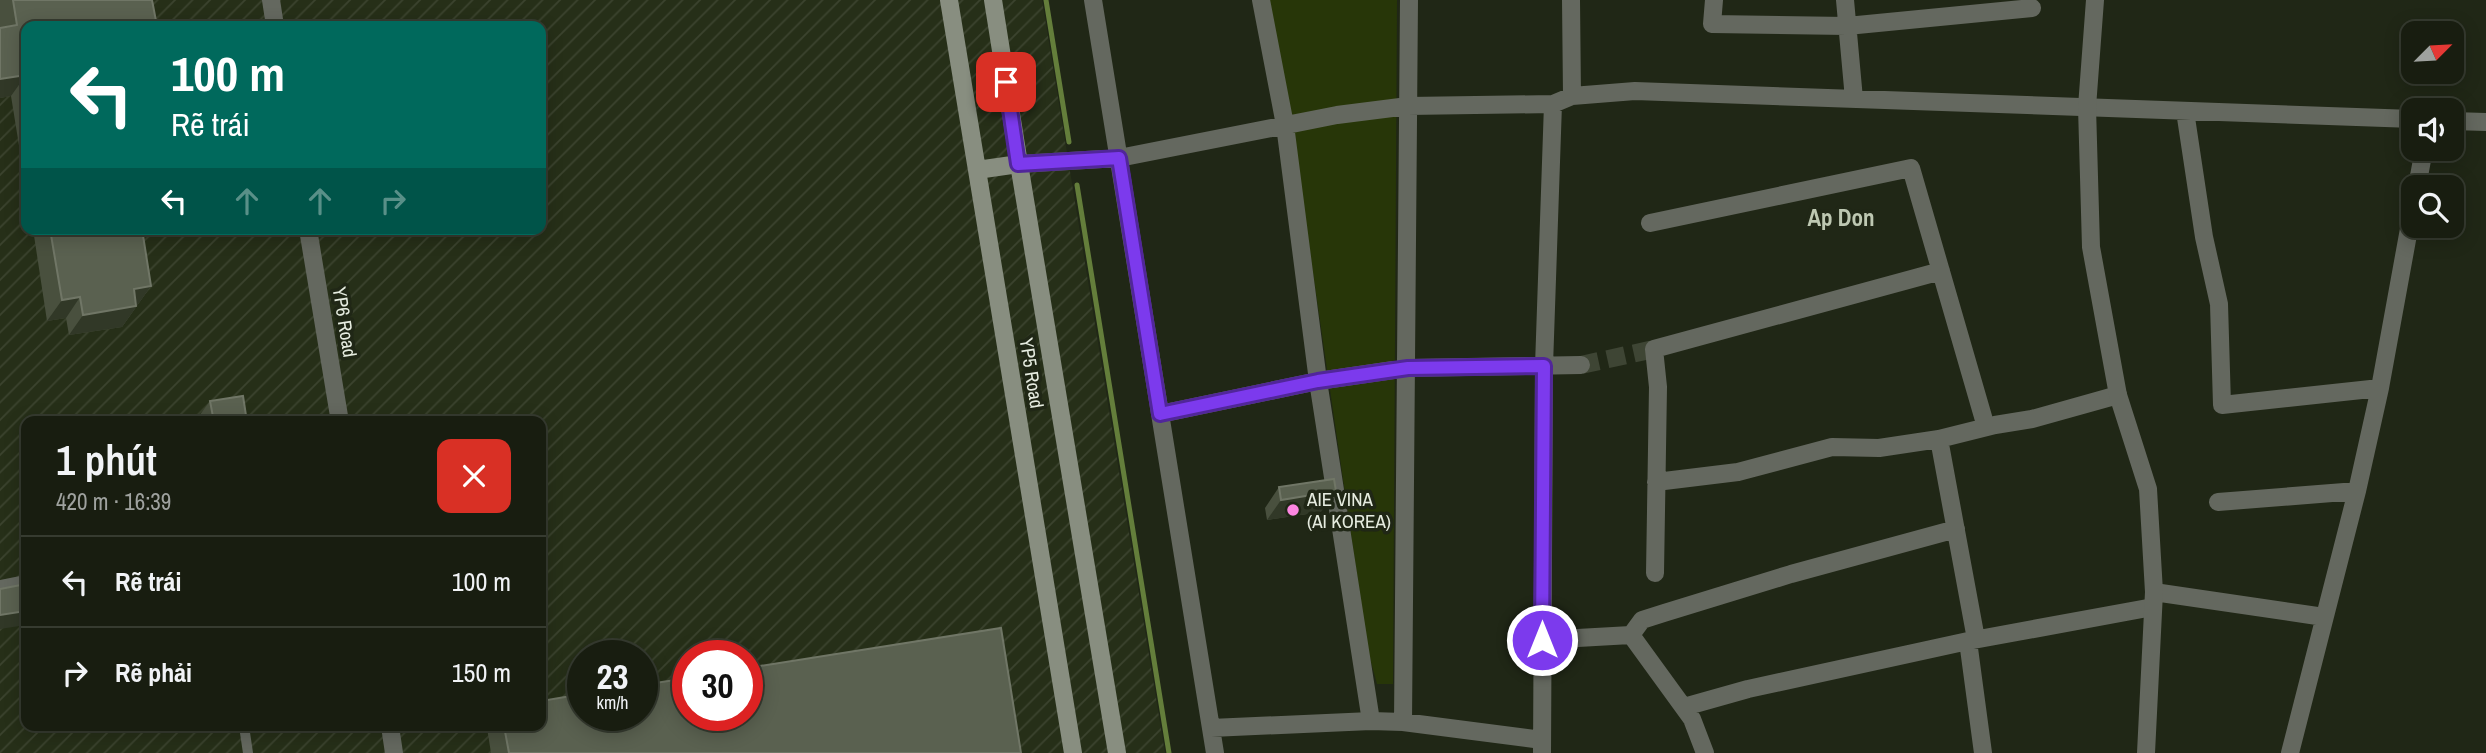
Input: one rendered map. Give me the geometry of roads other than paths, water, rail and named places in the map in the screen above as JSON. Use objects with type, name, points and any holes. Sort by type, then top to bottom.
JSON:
[{"type":"main road","name":"YP5 Road","points":[[950,0],[1073,753]]},
{"type":"main road","name":"YP5 Road","points":[[993,0],[1117,753]]},
{"type":"main road","points":[[977,170],[1018,164]]},
{"type":"street","points":[[271,0],[274,21]]},
{"type":"street","points":[[1093,0],[1215,753]]},
{"type":"street","points":[[1261,0],[1285,125],[1318,381],[1371,721]]},
{"type":"street","points":[[1403,722],[1409,0]]},
{"type":"street","points":[[1571,0],[1572,96]]},
{"type":"street","points":[[1714,0],[1712,24],[1847,26],[2032,8]]},
{"type":"street","points":[[1845,0],[1854,99]]},
{"type":"street","points":[[2095,0],[2087,107],[2091,247],[2118,395],[2148,489],[2153,600],[2146,753]]},
{"type":"street","points":[[1018,164],[1119,158],[1337,115],[1408,106],[1553,104],[1572,96],[1635,92],[2401,120]]},
{"type":"street","points":[[1211,728],[1403,722],[1542,746],[1544,366],[1553,104]]},
{"type":"street","points":[[2185,111],[2204,237],[2219,304],[2222,405],[2380,388]]},
{"type":"street","points":[[2464,121],[2486,122]]},
{"type":"street","points":[[1650,223],[1911,168],[1986,427]]},
{"type":"street","name":"YP6 Road","points":[[309,235],[339,416]]},
{"type":"street","points":[[2290,753],[2357,491],[2380,388],[2407,238]]},
{"type":"street","points":[[1655,573],[1658,387],[1654,349],[1941,271]]},
{"type":"street","points":[[1160,414],[1318,381],[1408,368],[1581,365]]},
{"type":"street","points":[[1657,482],[1738,472],[1832,447],[1878,448],[1939,439],[2032,419],[2118,395]]},
{"type":"street","points":[[1939,439],[1956,528],[1972,640],[1983,753]]},
{"type":"street","points":[[2218,502],[2357,491]]},
{"type":"street","points":[[1631,635],[1642,620],[1791,574],[1956,528]]},
{"type":"street","points":[[1684,707],[1723,695],[2153,600],[2324,617]]},
{"type":"street","points":[[1542,640],[1631,635]]},
{"type":"street","points":[[1631,635],[1692,719],[1705,753]]},
{"type":"street","points":[[391,731],[394,753]]},
{"type":"lane","points":[[0,585],[21,581]]},
{"type":"lane","points":[[245,731],[248,753]]},
{"type":"waterway","points":[[1046,0],[1069,142]]},
{"type":"waterway","points":[[1077,185],[1169,753]]},
{"type":"tunnel","points":[[1581,365],[1654,349]]},
{"type":"place","name":"AIE VINA (AI KOREA)","points":[[1293,510]]},
{"type":"district","name":"Ap Don","points":[[1841,217]]}]
